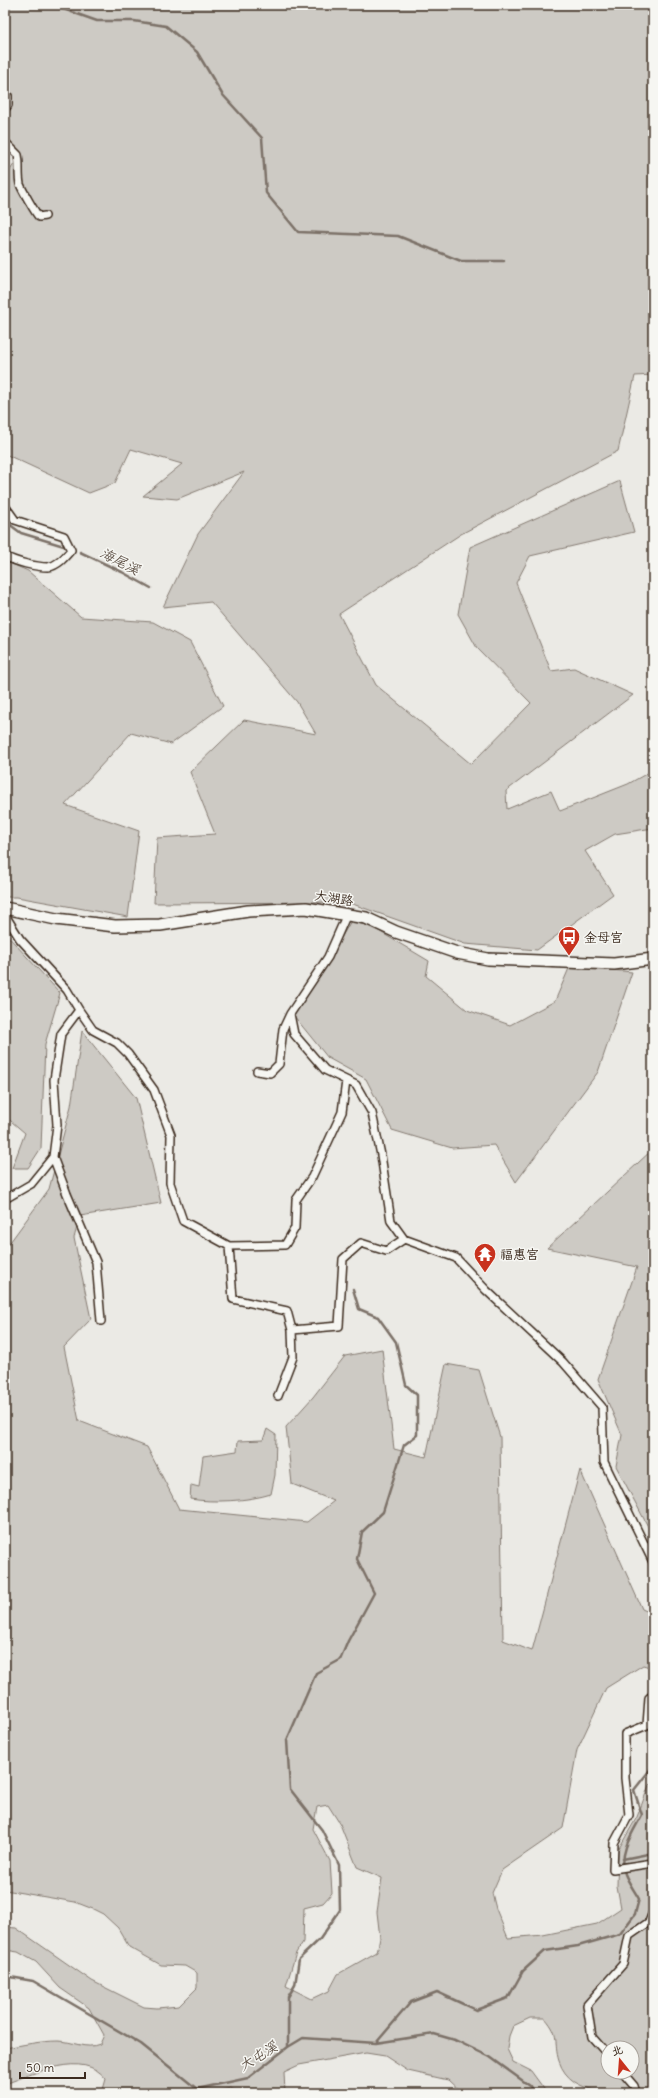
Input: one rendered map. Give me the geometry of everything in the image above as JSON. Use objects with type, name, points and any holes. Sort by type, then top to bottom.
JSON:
[{"type":"street","points":[[5,95],[8,96],[8,105],[5,109]]},
{"type":"street","points":[[5,142],[18,155],[20,186],[26,194],[35,213],[40,217],[45,216]]},
{"type":"street","points":[[5,506],[15,520],[64,536],[71,550],[63,559],[50,567],[5,556]]},
{"type":"street","name":"大湖路","points":[[5,908],[56,919],[115,926],[160,925],[248,911],[306,908],[366,918],[396,932],[457,953],[488,959],[614,964],[653,959]]},
{"type":"street","points":[[257,1071],[270,1073],[279,1064],[283,1029],[290,1014],[328,957],[347,914]]},
{"type":"street","points":[[5,915],[20,939],[67,990],[93,1030],[117,1043],[128,1054],[154,1090],[171,1135],[170,1183],[183,1221],[229,1246],[285,1246],[295,1228],[296,1200],[312,1177],[342,1112],[346,1081]]},
{"type":"street","points":[[79,1010],[61,1034],[54,1080],[57,1125],[53,1158],[96,1262],[101,1321]]},
{"type":"street","points":[[290,1014],[294,1034],[325,1070],[356,1085],[372,1112],[382,1156],[391,1221],[404,1239],[456,1258],[486,1290],[563,1362],[602,1407],[604,1462],[653,1562]]},
{"type":"street","points":[[5,1199],[31,1184],[53,1158]]},
{"type":"street","points":[[292,1330],[339,1326],[343,1259],[361,1243],[386,1251],[404,1239]]},
{"type":"street","points":[[229,1246],[233,1299],[287,1311],[292,1330],[292,1357],[278,1396]]},
{"type":"street","points":[[653,1695],[649,1698],[647,1725],[625,1734],[625,1778],[629,1815],[614,1843],[613,1869],[653,1863]]},
{"type":"street","points":[[600,2046],[592,2037],[587,2005],[623,1964],[629,1936],[649,1922],[653,1912]]},
{"type":"street","points":[[629,2080],[634,2086],[636,2093]]},
{"type":"shaded area","points":[[5,5],[653,5],[653,375],[635,376],[618,451],[461,534],[339,614],[376,685],[471,764],[531,703],[477,648],[458,614],[470,547],[620,481],[634,532],[530,556],[516,583],[551,671],[574,668],[633,695],[506,791],[507,809],[551,791],[560,811],[628,784],[653,770],[653,828],[615,834],[585,851],[613,894],[537,950],[465,944],[347,902],[154,903],[157,838],[215,834],[190,772],[244,720],[316,734],[297,702],[211,602],[163,607],[198,534],[244,472],[177,499],[143,496],[182,464],[131,449],[115,483],[89,493],[5,454],[5,178],[18,158],[5,148]]},
{"type":"shaded area","points":[[5,561],[28,571],[81,617],[153,622],[190,642],[223,706],[171,744],[131,733],[65,805],[139,831],[128,917],[17,897],[5,897]]},
{"type":"shaded area","points":[[351,921],[372,927],[429,961],[426,976],[467,1010],[510,1025],[555,1001],[570,966],[632,972],[598,1072],[516,1182],[494,1145],[452,1148],[392,1130],[366,1079],[328,1058],[294,1016]]},
{"type":"shaded area","points":[[5,933],[60,993],[45,1044],[41,1148],[28,1168],[12,1168],[25,1133],[5,1116]]},
{"type":"shaded area","points":[[82,1031],[136,1098],[161,1203],[80,1216],[74,1238],[91,1319],[64,1347],[79,1421],[147,1447],[179,1509],[307,1522],[334,1501],[292,1484],[286,1427],[313,1397],[345,1356],[382,1349],[394,1449],[426,1457],[446,1364],[479,1370],[500,1437],[503,1640],[532,1651],[580,1470],[642,1609],[653,1614],[653,1668],[643,1665],[606,1688],[577,1750],[563,1828],[502,1870],[492,1893],[496,1909],[508,1938],[543,1935],[597,1924],[621,1908],[617,1886],[618,1850],[637,1817],[649,1785],[653,1781],[653,2093],[612,2093],[598,2091],[574,2082],[565,2073],[559,2061],[555,2035],[550,2024],[545,2018],[530,2018],[513,2026],[509,2036],[507,2049],[513,2062],[531,2071],[547,2093],[462,2093],[448,2080],[408,2071],[385,2056],[366,2053],[299,2065],[284,2072],[285,2093],[241,2093],[230,2088],[212,2093],[102,2093],[106,2079],[96,2070],[85,2066],[72,2065],[58,2066],[43,2070],[5,2084],[5,2048],[51,2041],[63,2041],[84,2046],[95,2046],[100,2044],[104,2035],[89,2008],[60,1988],[36,1962],[18,1952],[5,1950],[5,1927],[16,1928],[92,1981],[144,2007],[157,2008],[179,2006],[197,1988],[197,1973],[185,1966],[161,1965],[129,1947],[118,1928],[103,1914],[75,1902],[5,1890],[5,1249],[49,1189],[71,1106]],"holes":[[[328,1805],[340,1824],[357,1867],[382,1878],[377,1912],[380,1938],[377,1952],[338,1974],[329,1991],[312,1999],[286,1986],[296,1953],[303,1942],[304,1908],[323,1903],[332,1893],[330,1861],[313,1829],[317,1807]]]},
{"type":"shaded area","points":[[653,1149],[653,1536],[616,1466],[622,1435],[598,1379],[637,1267],[547,1248]]},
{"type":"shaded area","points":[[267,1429],[276,1435],[275,1475],[271,1494],[231,1501],[190,1499],[191,1485],[199,1487],[203,1456],[237,1451],[238,1441],[263,1440]]},
{"type":"waterway","points":[[52,5],[97,21],[134,21],[166,26],[197,52],[222,94],[262,138],[266,193],[298,232],[398,236],[461,261],[504,261]]},
{"type":"waterway","name":"海尾溪","points":[[5,521],[21,533],[67,547]]},
{"type":"waterway","name":"海尾溪","points":[[80,552],[151,588]]},
{"type":"waterway","points":[[288,2047],[288,1997],[295,1985],[299,1959],[320,1939],[340,1910],[339,1865],[322,1830],[290,1789],[287,1740],[316,1673],[340,1660],[348,1641],[374,1593],[357,1559],[362,1532],[383,1512],[404,1445],[417,1435],[417,1395],[406,1385],[396,1342],[378,1317],[359,1309],[353,1289]]},
{"type":"waterway","points":[[376,2043],[411,2002],[437,1992],[476,2010],[508,1998],[523,1971],[545,1951],[578,1946],[620,1934],[635,1914],[639,1899],[626,1877],[623,1866],[625,1851],[642,1815],[634,1790],[653,1766]]},
{"type":"waterway","points":[[623,1859],[653,1853]]},
{"type":"waterway","name":"大屯溪","points":[[5,1976],[33,1981],[141,2044],[197,2089],[248,2078],[288,2047],[303,2038],[376,2043],[434,2034],[455,2040],[490,2057],[530,2086],[533,2093]]},
{"type":"place","name":"金母宮","points":[[569,956]]},
{"type":"place","name":"福惠宮","points":[[485,1274]]}]
